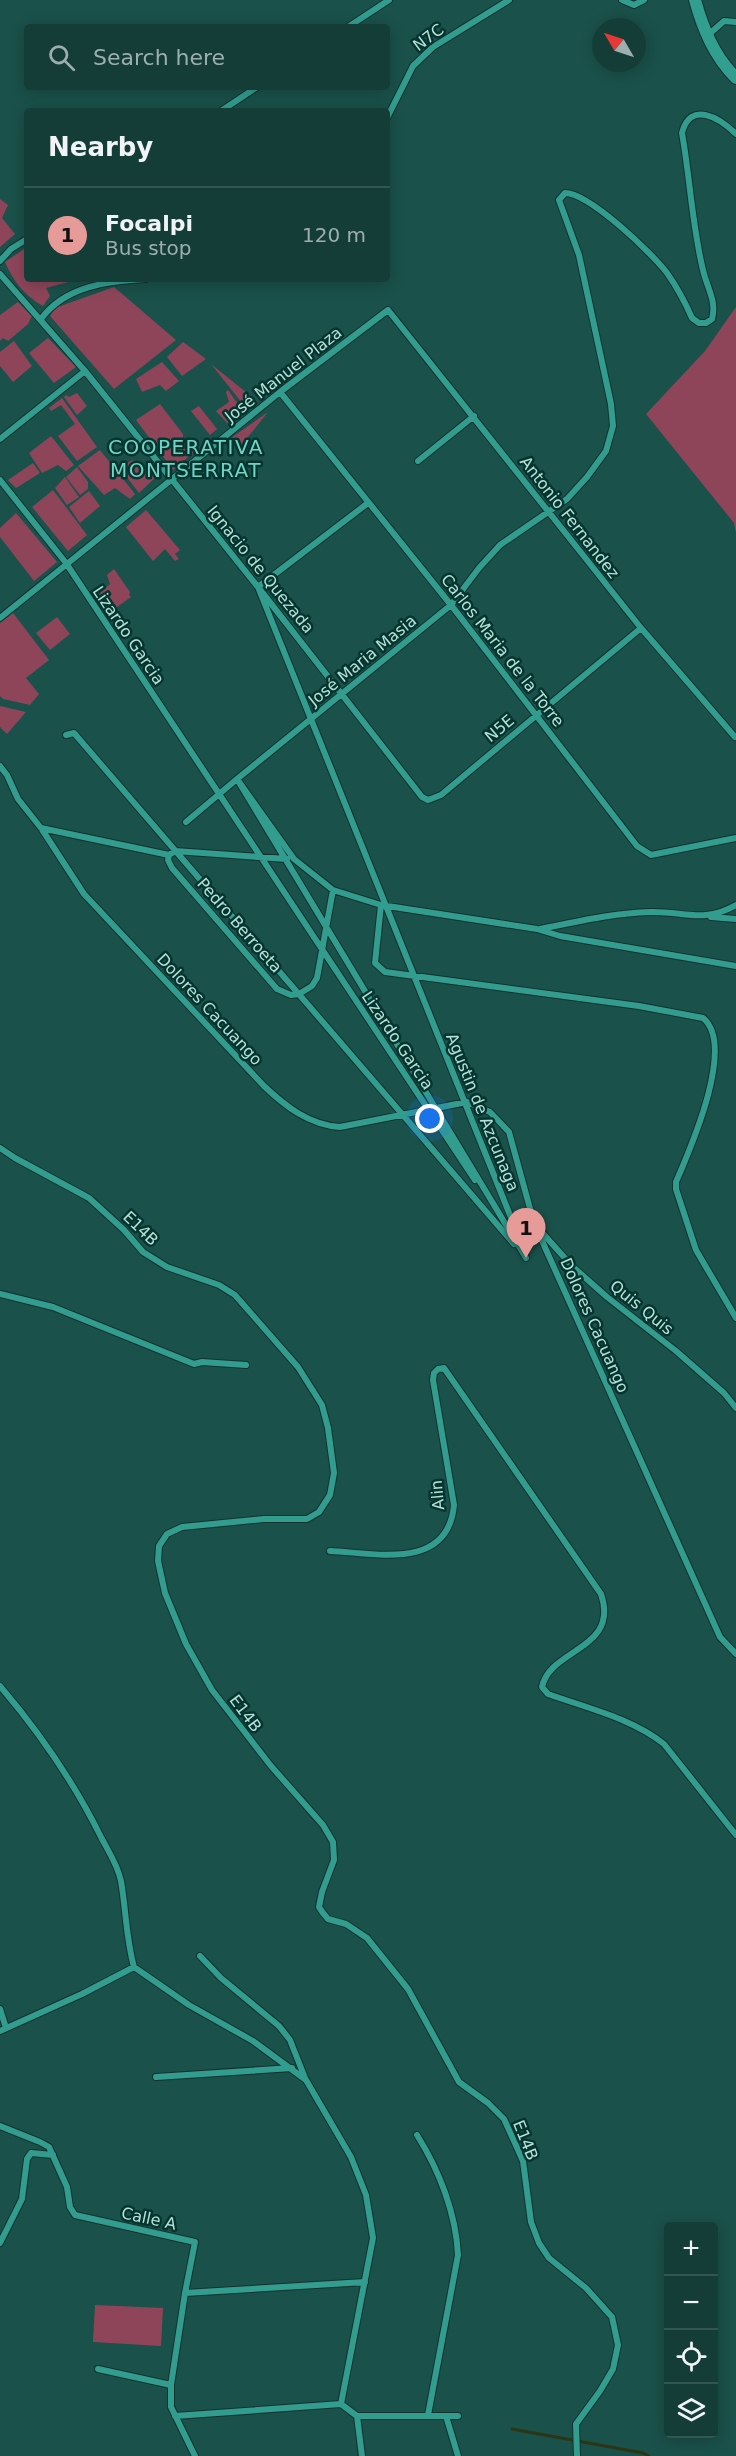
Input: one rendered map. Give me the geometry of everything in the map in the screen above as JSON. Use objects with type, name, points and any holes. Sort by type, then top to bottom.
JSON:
[{"type":"main road","points":[[695,0],[707,36],[720,60],[736,78]]},
{"type":"street","points":[[353,24],[389,0]]},
{"type":"street","name":"N7C","points":[[390,112],[413,66],[434,47],[509,0]]},
{"type":"street","points":[[622,0],[634,5],[644,0]]},
{"type":"street","points":[[707,36],[724,21],[736,22]]},
{"type":"street","points":[[226,108],[252,90]]},
{"type":"street","name":"José Maria Masia","points":[[186,822],[452,605],[479,568],[500,545],[567,499],[588,477],[606,451],[613,426],[611,404],[579,255],[559,200],[565,193],[579,197],[646,248],[667,273],[692,318],[699,323],[706,323],[712,319],[714,302],[703,272],[699,251],[682,133],[684,122],[697,115],[716,118],[736,134]]},
{"type":"street","points":[[1,259],[24,240]]},
{"type":"street","name":"Ignacio de Quezada","points":[[0,274],[85,371],[343,693],[422,797],[428,800]]},
{"type":"street","points":[[41,319],[51,305],[64,296],[111,282]]},
{"type":"street","name":"Antonio Fernandez","points":[[388,310],[641,628],[735,737]]},
{"type":"street","name":"José Manuel Plaza","points":[[0,618],[170,479],[388,310]]},
{"type":"street","points":[[0,439],[85,371]]},
{"type":"street","name":"Carlos Maria de la Torre","points":[[280,392],[452,605],[638,846],[651,855],[736,838]]},
{"type":"street","points":[[418,461],[474,416]]},
{"type":"street","name":"Lizardo Garcia","points":[[0,480],[66,563],[526,1258]]},
{"type":"street","points":[[258,587],[368,503]]},
{"type":"street","name":"Agustin de Azcunaga","points":[[258,587],[526,1258]]},
{"type":"street","name":"N5E","points":[[428,800],[441,795],[641,628]]},
{"type":"street","points":[[66,735],[74,733],[172,853],[299,994],[526,1258]]},
{"type":"street","name":"Dolores Cacuango","points":[[0,766],[7,775],[18,799],[41,828],[84,894],[277,1098],[297,1113],[332,1126],[464,1103],[478,1105],[490,1112],[509,1132],[534,1223],[720,1637],[736,1654]]},
{"type":"street","points":[[237,779],[294,859],[333,891],[384,906],[537,929],[560,936],[736,966]]},
{"type":"street","name":"Lizardo Garcia","points":[[237,779],[526,1258]]},
{"type":"street","name":"Pedro Berroeta","points":[[41,828],[172,853],[294,859]]},
{"type":"street","name":"Pedro Berroeta","points":[[172,853],[168,860],[172,868],[277,989],[291,995],[299,994]]},
{"type":"street","points":[[299,994],[312,986],[317,978],[333,891]]},
{"type":"street","points":[[708,917],[736,905]]},
{"type":"street","name":"Lizardo Garcia","points":[[384,906],[375,963],[385,972],[639,1006],[703,1018],[710,1023],[718,1037],[717,1076],[699,1129],[676,1182],[676,1189],[696,1251],[736,1318]]},
{"type":"street","points":[[537,929],[608,916],[651,912],[736,919]]},
{"type":"street","name":"E14B","points":[[0,1148],[89,1198],[124,1230],[143,1252],[167,1267],[219,1285],[235,1294],[298,1366],[322,1405],[334,1473],[330,1495],[319,1512],[307,1519],[264,1519],[182,1527],[166,1534],[159,1546],[159,1561],[165,1593],[186,1644],[212,1690],[271,1766],[323,1825],[333,1842],[334,1860],[322,1892],[320,1907],[323,1913],[328,1919],[346,1924],[367,1938],[408,1989],[459,2082],[488,2103],[504,2119],[523,2161],[531,2222],[539,2243],[549,2258],[586,2288],[612,2317],[618,2345],[613,2369],[576,2424],[577,2456]]},
{"type":"street","name":"Quis Quis","points":[[534,1223],[572,1266],[716,1386],[736,1408]]},
{"type":"street","points":[[0,1294],[53,1307],[194,1364],[202,1362],[246,1365]]},
{"type":"street","name":"Alin","points":[[330,1551],[406,1555],[429,1549],[444,1537],[453,1516],[454,1505],[433,1380],[434,1373],[444,1368],[601,1594],[605,1607],[605,1618],[594,1636],[547,1674],[542,1687],[548,1694],[620,1720],[651,1734],[664,1744],[736,1835]]},
{"type":"street","points":[[0,1686],[49,1748],[85,1806],[116,1864],[121,1880],[128,1945],[134,1967],[189,2005],[253,2042],[306,2080]]},
{"type":"street","points":[[200,1956],[221,1978],[279,2026],[290,2040],[306,2080],[351,2157],[366,2195],[373,2238],[340,2404]]},
{"type":"street","points":[[0,2009],[3,2029],[82,1994],[134,1967]]},
{"type":"street","points":[[156,2077],[292,2068]]},
{"type":"street","points":[[0,2127],[40,2142],[49,2147],[52,2154],[31,2153],[27,2159],[22,2199],[0,2243]]},
{"type":"street","points":[[417,2135],[434,2162],[457,2237],[458,2255],[428,2415]]},
{"type":"street","name":"Calle A","points":[[52,2154],[67,2187],[70,2206],[75,2215],[195,2242],[184,2293],[171,2385],[171,2407],[195,2456]]},
{"type":"street","points":[[184,2293],[365,2282]]},
{"type":"street","points":[[98,2369],[171,2385]]},
{"type":"street","points":[[175,2416],[340,2404],[357,2416],[458,2416]]},
{"type":"street","points":[[357,2416],[362,2456]]},
{"type":"street","points":[[446,2416],[458,2456]]},
{"type":"shaded area","points":[[0,199],[8,205],[2,218],[15,234],[0,247]]},
{"type":"shaded area","points":[[24,249],[24,282],[68,282],[46,288],[50,296],[43,306],[20,287],[5,262]]},
{"type":"shaded area","points":[[114,287],[176,340],[114,389],[50,316],[55,308]]},
{"type":"shaded area","points":[[18,302],[32,316],[28,324],[8,341],[3,338],[0,341],[0,315]]},
{"type":"shaded area","points":[[736,307],[736,533],[734,523],[646,414],[705,351]]},
{"type":"shaded area","points":[[48,338],[76,367],[54,383],[29,353]]},
{"type":"shaded area","points":[[14,341],[32,366],[13,382],[0,366],[0,352]]},
{"type":"shaded area","points":[[183,342],[206,359],[182,376],[167,357]]},
{"type":"shaded area","points":[[162,362],[179,381],[166,391],[160,385],[142,392],[136,379]]},
{"type":"shaded area","points":[[211,364],[257,401],[246,408]]},
{"type":"shaded area","points":[[228,390],[243,411],[227,423],[216,411],[229,402],[226,392]]},
{"type":"shaded area","points":[[77,393],[87,406],[77,415],[64,397]]},
{"type":"shaded area","points":[[62,398],[97,447],[77,461],[58,436],[75,424],[61,405],[51,411],[49,408]]},
{"type":"shaded area","points":[[160,404],[194,452],[173,470],[136,420]]},
{"type":"shaded area","points":[[199,406],[217,429],[210,435],[191,411]]},
{"type":"shaded area","points":[[268,412],[239,448],[231,438]]},
{"type":"shaded area","points":[[51,436],[74,465],[66,471],[58,465],[42,473],[29,453]]},
{"type":"shaded area","points":[[100,450],[135,494],[130,499],[115,488],[104,495],[78,466]]},
{"type":"shaded area","points":[[133,460],[142,472],[150,465],[158,475],[139,493],[119,467]]},
{"type":"shaded area","points":[[33,463],[40,473],[16,488],[8,480]]},
{"type":"shaded area","points":[[77,467],[88,482],[88,489],[80,495],[66,477]]},
{"type":"shaded area","points":[[65,477],[79,497],[67,505],[55,488]]},
{"type":"shaded area","points":[[53,490],[87,535],[68,551],[32,507]]},
{"type":"shaded area","points":[[89,491],[100,506],[80,523],[69,507]]},
{"type":"shaded area","points":[[146,510],[180,550],[175,554],[179,559],[175,561],[165,549],[153,561],[126,527]]},
{"type":"shaded area","points":[[16,513],[57,562],[34,581],[0,537],[0,528]]},
{"type":"shaded area","points":[[114,569],[131,597],[113,610],[100,593],[110,584],[107,575]]},
{"type":"shaded area","points":[[13,613],[49,660],[26,678],[39,694],[30,705],[3,699],[0,696],[0,623]]},
{"type":"shaded area","points":[[57,617],[70,634],[50,650],[36,633]]},
{"type":"shaded area","points":[[0,706],[26,712],[7,734],[0,727]]},
{"type":"shaded area","points":[[95,2305],[163,2308],[161,2346],[93,2342]]},
{"type":"waterway","points":[[512,2429],[649,2456]]},
{"type":"place","name":"Focalpi","points":[[526,1258]]},
{"type":"district","name":"COOPERATIVA MONTSERRAT","points":[[186,458]]}]
